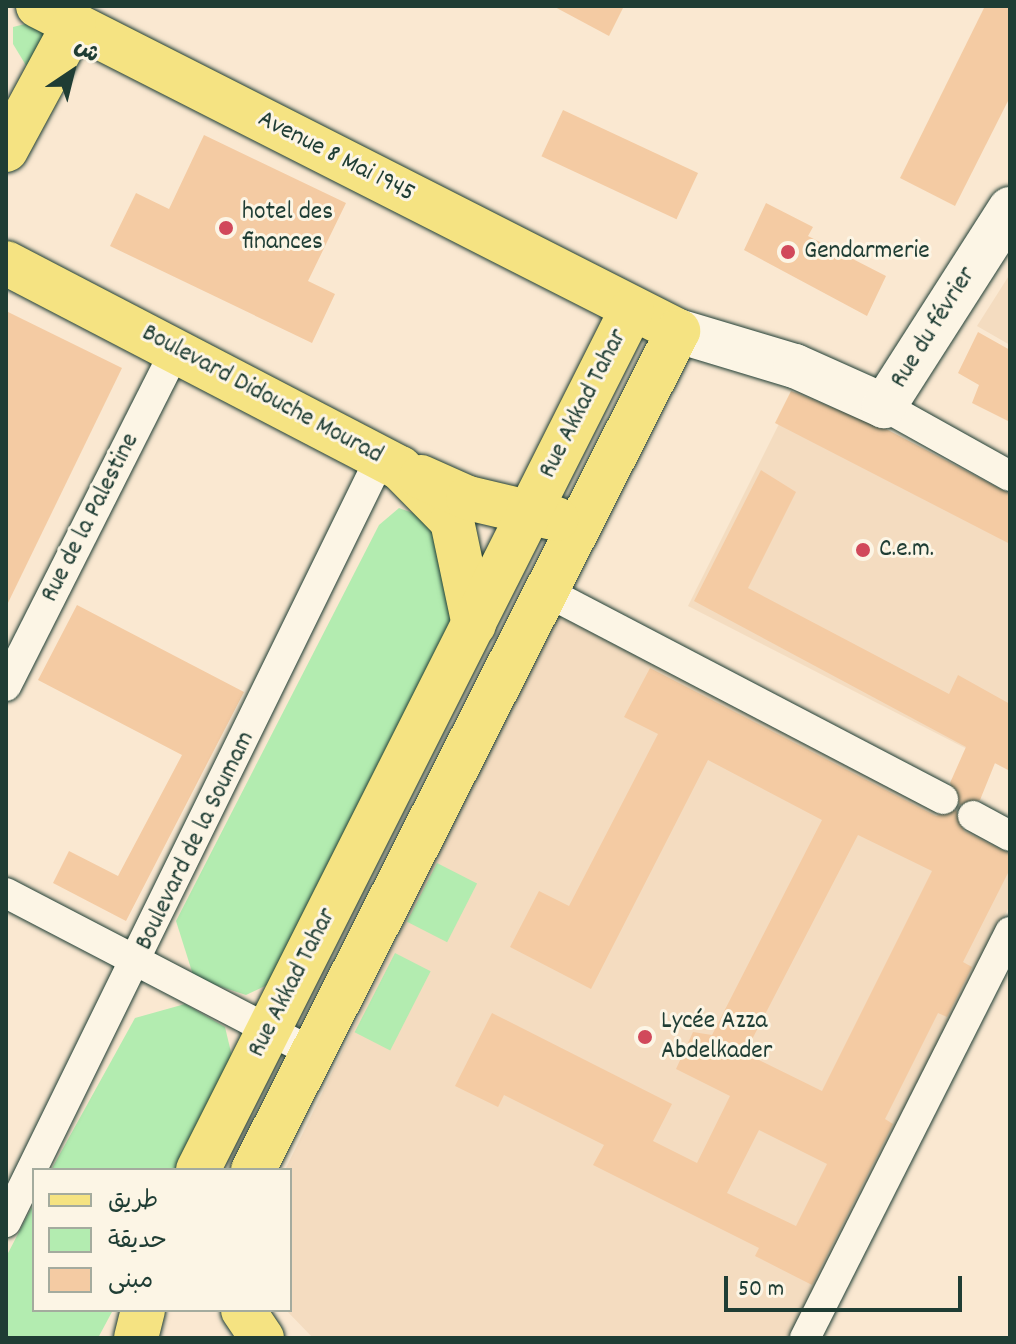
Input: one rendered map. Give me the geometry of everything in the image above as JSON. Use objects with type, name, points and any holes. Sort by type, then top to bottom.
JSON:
[{"type":"main road","points":[[6,150],[65,12]]},
{"type":"main road","name":"Avenue 8 Mai 1945","points":[[65,12],[632,309]]},
{"type":"main road","name":"Boulevard Didouche Mourad","points":[[6,263],[391,462],[504,570],[547,592]]},
{"type":"main road","name":"Rue Akkad Tahar","points":[[199,1168],[504,570],[528,515],[632,309],[678,331],[579,520],[547,592],[308,1050],[254,1168]]},
{"type":"main road","points":[[391,462],[528,515],[579,520]]},
{"type":"main road","points":[[452,521],[474,625]]},
{"type":"main road","points":[[136,1338],[142,1312]]},
{"type":"main road","points":[[244,1312],[262,1338]]},
{"type":"street","name":"Rue du février","points":[[884,406],[1010,209]]},
{"type":"street","points":[[678,331],[795,366],[884,406],[1010,476]]},
{"type":"street","name":"Rue de la Palestine","points":[[6,686],[176,350]]},
{"type":"street","name":"Boulevard de la Soumam","points":[[33,1168],[391,462]]},
{"type":"street","points":[[547,592],[943,799]]},
{"type":"street","points":[[973,816],[1010,836]]},
{"type":"street","points":[[6,893],[308,1050]]},
{"type":"street","points":[[805,1338],[1010,932]]},
{"type":"street","name":"Boulevard de la Soumam","points":[[6,1222],[32,1171]]},
{"type":"shaded area","points":[[1010,274],[1010,345],[977,326]]},
{"type":"shaded area","name":"C.e.m.","points":[[797,388],[1010,494],[1010,771],[688,606]]},
{"type":"shaded area","name":"Lycée Azza Abdelkader","points":[[554,613],[1010,849],[1010,905],[789,1338],[313,1338],[288,1312],[292,1312],[292,1168],[286,1168]]},
{"type":"green space","points":[[29,23],[45,30],[42,55],[30,72],[13,44],[13,27]]},
{"type":"green space","points":[[399,508],[421,516],[447,552],[454,619],[284,977],[246,995],[194,978],[176,921],[379,525]]},
{"type":"green space","points":[[437,863],[477,883],[447,942],[407,922]]},
{"type":"green space","points":[[395,953],[431,971],[390,1050],[355,1032]]},
{"type":"green space","points":[[185,1004],[225,1027],[235,1069],[187,1168],[52,1168],[135,1018]]},
{"type":"green space","points":[[32,1207],[32,1312],[112,1312],[98,1338],[6,1338],[6,1257]]},
{"type":"building","points":[[553,6],[624,6],[609,36]]},
{"type":"building","points":[[985,6],[1010,6],[1010,97],[955,206],[900,178]]},
{"type":"building","points":[[563,110],[698,173],[676,219],[541,156]]},
{"type":"building","name":"hotel des finances","points":[[204,135],[346,203],[308,281],[335,294],[312,343],[110,246],[136,193],[169,209]]},
{"type":"building","points":[[766,203],[813,227],[808,236],[886,276],[867,316],[744,250]]},
{"type":"building","points":[[6,311],[122,368],[6,607]]},
{"type":"building","points":[[978,332],[1010,350],[1010,422],[972,403],[979,385],[958,373]]},
{"type":"building","points":[[791,391],[888,430],[1010,494],[1010,544],[775,423]]},
{"type":"building","points":[[761,470],[796,492],[748,588],[949,694],[958,675],[1010,704],[1010,771],[995,763],[980,800],[960,805],[950,783],[966,747],[694,601]]},
{"type":"building","points":[[77,605],[244,692],[126,921],[53,883],[69,851],[118,876],[182,755],[38,680]]},
{"type":"building","points":[[650,668],[936,816],[956,810],[964,831],[1010,854],[1010,869],[963,962],[972,967],[947,1017],[938,1013],[885,1119],[893,1124],[812,1285],[755,1256],[759,1248],[593,1165],[604,1145],[504,1095],[498,1107],[455,1086],[492,1013],[672,1104],[653,1141],[697,1163],[730,1096],[676,1069],[693,1032],[712,1035],[822,820],[708,760],[591,989],[510,947],[539,891],[569,906],[658,734],[624,717]],"holes":[[[858,835],[932,871],[822,1091],[745,1053]],[[759,1130],[827,1164],[796,1226],[727,1193]]]},
{"type":"place","name":"hotel des finances","points":[[226,228]]},
{"type":"place","name":"Gendarmerie","points":[[788,252]]},
{"type":"place","name":"C.e.m.","points":[[863,550]]},
{"type":"place","name":"Lycée Azza Abdelkader","points":[[645,1037]]}]
